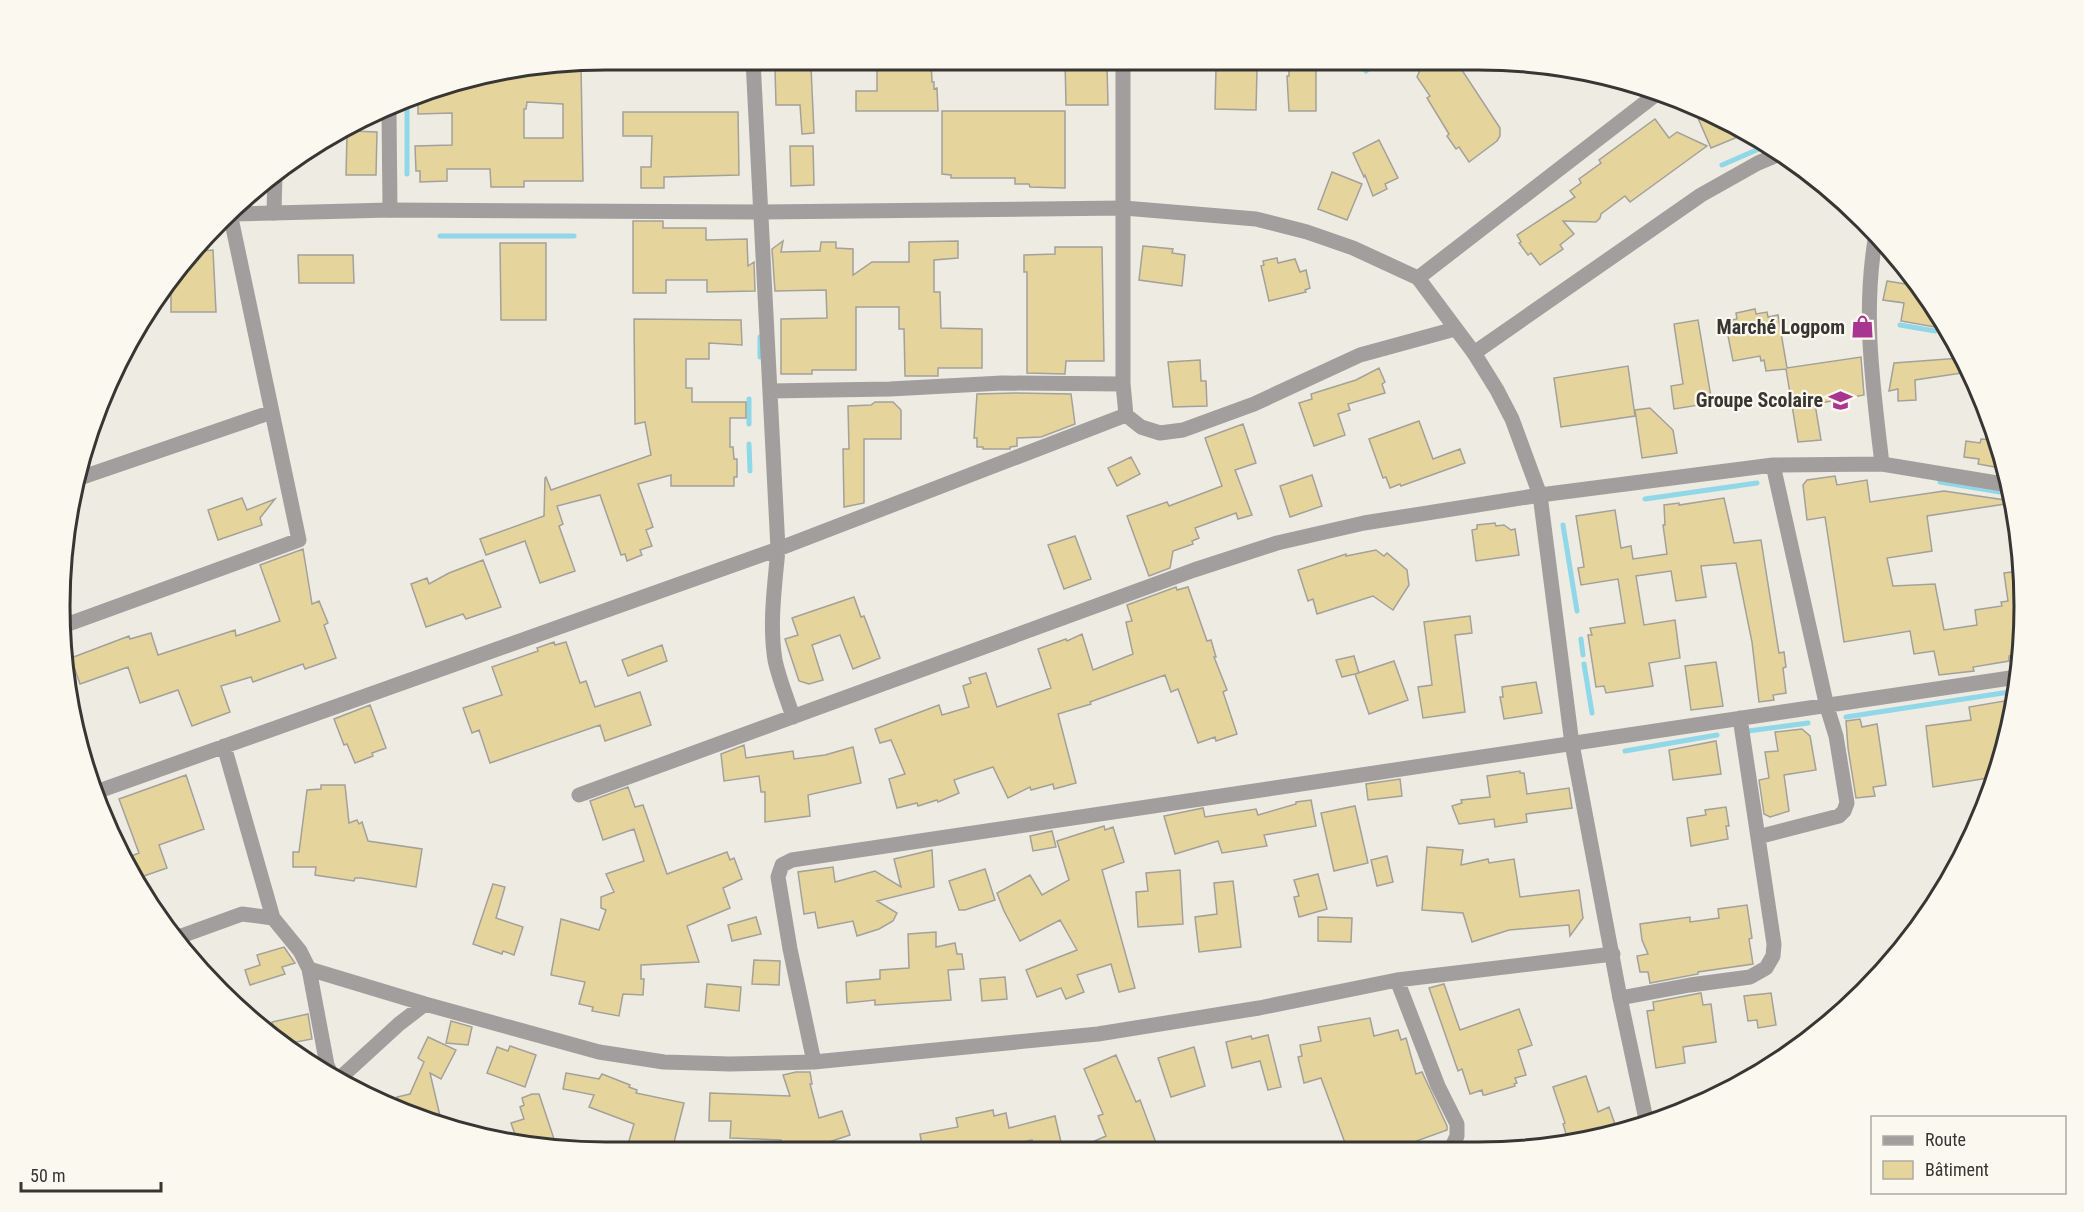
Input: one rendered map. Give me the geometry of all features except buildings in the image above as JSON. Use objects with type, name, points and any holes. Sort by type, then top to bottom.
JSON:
[{"type":"street","points":[[754,70],[778,549],[773,646],[793,717]]},
{"type":"street","points":[[1123,70],[1123,384],[1125,415],[1141,427],[1160,433],[1183,430],[1254,404],[1360,355],[1455,329]]},
{"type":"street","points":[[1418,278],[1650,99]]},
{"type":"street","points":[[389,117],[390,210]]},
{"type":"street","points":[[1474,354],[1701,195],[1771,158]]},
{"type":"street","points":[[274,213],[275,185]]},
{"type":"street","points":[[241,214],[390,210],[761,212],[1124,208],[1256,219],[1307,232],[1353,248],[1418,278],[1474,354],[1497,390],[1512,419],[1540,495],[1572,744],[1620,998],[1645,1115]]},
{"type":"street","points":[[71,623],[299,540],[232,222]]},
{"type":"street","points":[[1875,246],[1869,294],[1868,337],[1882,464]]},
{"type":"street","points":[[770,391],[890,389],[1002,383],[1123,384]]},
{"type":"street","points":[[87,476],[272,412]]},
{"type":"street","points":[[103,789],[778,549],[1125,415]]},
{"type":"street","points":[[579,795],[1194,570],[1277,543],[1364,523],[1540,495],[1773,465],[1882,464],[1999,483]]},
{"type":"street","points":[[1758,837],[1839,816],[1847,803],[1836,736],[1827,707],[1773,465]]},
{"type":"street","points":[[814,1062],[790,949],[778,877],[782,865],[792,860],[2009,678]]},
{"type":"street","points":[[1620,998],[1750,977],[1766,968],[1773,956],[1774,944],[1740,718]]},
{"type":"street","points":[[224,746],[273,918],[300,951],[309,969],[324,1061]]},
{"type":"street","points":[[184,935],[242,914],[273,918]]},
{"type":"street","points":[[309,969],[599,1052],[664,1062],[730,1064],[814,1062],[1098,1035],[1259,1008],[1397,980],[1613,954]]},
{"type":"street","points":[[1397,980],[1438,1086],[1457,1124],[1458,1136],[1455,1142]]},
{"type":"street","points":[[345,1074],[399,1024],[425,1004]]},
{"type":"waterway","points":[[407,109],[407,174]]},
{"type":"waterway","points":[[1722,165],[1758,149]]},
{"type":"waterway","points":[[440,236],[574,236]]},
{"type":"waterway","points":[[1900,325],[1935,331]]},
{"type":"waterway","points":[[760,337],[760,357]]},
{"type":"waterway","points":[[749,399],[749,424]]},
{"type":"waterway","points":[[749,444],[750,471]]},
{"type":"waterway","points":[[1940,482],[2001,492]]},
{"type":"waterway","points":[[1645,499],[1757,483]]},
{"type":"waterway","points":[[1563,525],[1577,611]]},
{"type":"waterway","points":[[1581,639],[1583,655]]},
{"type":"waterway","points":[[1584,664],[1592,713]]},
{"type":"waterway","points":[[1846,717],[2006,693]]},
{"type":"waterway","points":[[1748,731],[1808,723]]},
{"type":"waterway","points":[[1625,751],[1717,735]]},
{"type":"place","name":"Marché Logpom","points":[[1863,327]]},
{"type":"place","name":"Groupe Scolaire","points":[[1841,400]]}]
